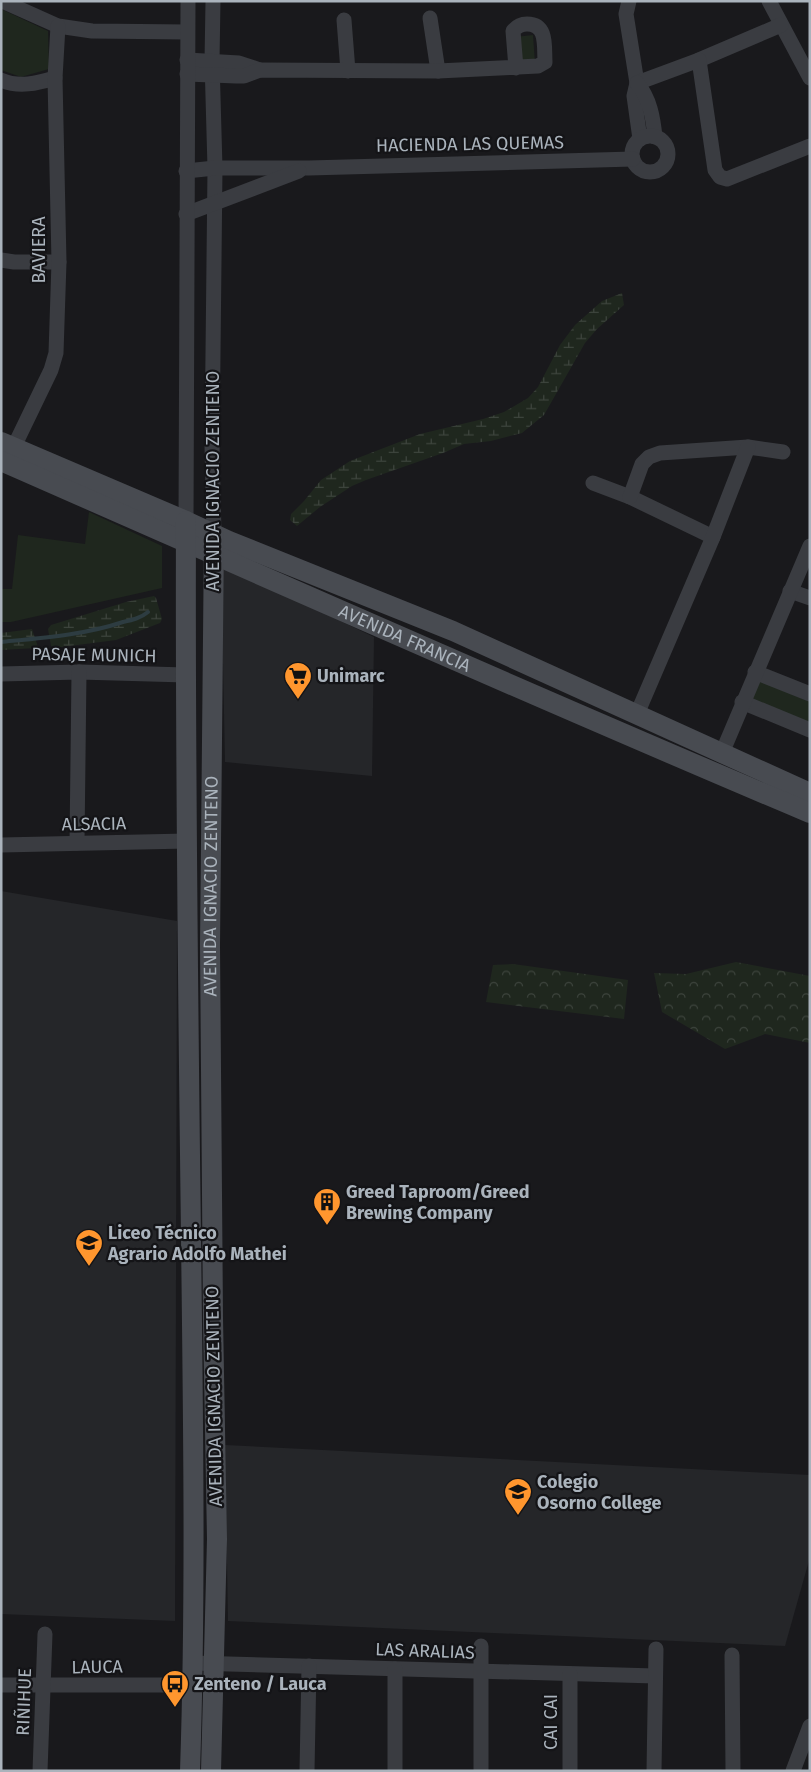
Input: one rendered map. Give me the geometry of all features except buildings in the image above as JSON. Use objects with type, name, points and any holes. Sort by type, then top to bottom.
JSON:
[{"type":"main road","name":"AVENIDA FRANCIA","points":[[6,453],[186,521],[453,631],[810,793]]},
{"type":"main road","name":"AVENIDA FRANCIA","points":[[6,453],[186,544],[627,736],[810,813]]},
{"type":"main road","name":"AVENIDA IGNACIO ZENTENO","points":[[186,521],[187,905],[193,1538],[193,1685],[190,1771]]},
{"type":"main road","name":"AVENIDA IGNACIO ZENTENO","points":[[211,1771],[217,1539],[213,1318],[210,911],[214,534]]},
{"type":"main road","points":[[627,736],[637,714]]},
{"type":"main road","points":[[738,783],[745,764]]},
{"type":"main road","points":[[187,905],[210,911]]},
{"type":"main road","points":[[192,1318],[213,1318]]},
{"type":"main road","points":[[193,1538],[217,1539]]},
{"type":"street","points":[[2,1],[58,26],[92,31],[187,32]]},
{"type":"street","name":"AVENIDA IGNACIO ZENTENO","points":[[186,521],[188,1]]},
{"type":"street","name":"AVENIDA IGNACIO ZENTENO","points":[[213,1],[212,68],[215,168],[212,446],[214,534]]},
{"type":"street","points":[[629,1],[626,14],[637,83],[644,92],[652,111],[648,138]]},
{"type":"street","points":[[769,1],[810,78]]},
{"type":"street","points":[[430,18],[438,71]]},
{"type":"street","points":[[344,20],[348,71]]},
{"type":"street","points":[[637,83],[699,60],[781,25]]},
{"type":"street","name":"BAVIERA","points":[[6,453],[54,362],[59,262],[55,78],[58,26]]},
{"type":"street","points":[[699,60],[715,170],[720,177],[727,179],[810,146]]},
{"type":"street","points":[[187,67],[212,68],[244,76],[260,70],[438,71],[516,68]]},
{"type":"street","points":[[1,80],[7,83],[23,84],[55,78]]},
{"type":"street","points":[[648,138],[661,141],[666,147],[668,154],[662,167],[656,171],[649,172],[636,166],[633,159],[632,151],[635,144],[648,138]]},
{"type":"street","name":"HACIENDA LAS QUEMAS","points":[[186,172],[215,168],[309,168],[633,159]]},
{"type":"street","points":[[186,214],[309,168]]},
{"type":"street","points":[[1,260],[14,262],[59,262]]},
{"type":"street","points":[[630,497],[642,464],[649,457],[660,453],[748,447],[783,452]]},
{"type":"street","points":[[637,714],[713,537],[748,447]]},
{"type":"street","points":[[593,483],[630,497],[713,537]]},
{"type":"street","points":[[722,753],[790,591],[806,563],[810,546]]},
{"type":"street","points":[[790,591],[810,598]]},
{"type":"street","points":[[77,843],[79,672]]},
{"type":"street","name":"PASAJE MUNICH","points":[[1,674],[79,672],[186,675]]},
{"type":"street","points":[[755,672],[810,694]]},
{"type":"street","points":[[742,702],[810,730]]},
{"type":"street","name":"ALSACIA","points":[[1,845],[187,841]]},
{"type":"street","name":"RIÑIHUE","points":[[40,1771],[45,1634]]},
{"type":"street","points":[[481,1646],[481,1771]]},
{"type":"street","points":[[654,1771],[656,1649]]},
{"type":"street","points":[[732,1655],[734,1771]]},
{"type":"street","name":"LAS ARALIAS","points":[[193,1663],[655,1676]]},
{"type":"street","points":[[307,1771],[309,1666]]},
{"type":"street","points":[[395,1669],[395,1771]]},
{"type":"street","name":"CAI CAI","points":[[570,1674],[570,1771]]},
{"type":"street","name":"LAUCA","points":[[1,1686],[193,1685]]},
{"type":"street","points":[[793,1771],[810,1726]]},
{"type":"shaded area","name":"Unimarc","points":[[221,564],[374,637],[372,776],[225,762]]},
{"type":"shaded area","name":"Liceo Técnico Agrario Adolfo Mathei","points":[[1,891],[177,921],[175,1621],[1,1614]]},
{"type":"shaded area","name":"Colegio Osorno College","points":[[225,1445],[810,1475],[810,1557],[785,1646],[228,1621]]},
{"type":"green space","points":[[1,9],[48,31],[49,69],[21,77],[1,70]]},
{"type":"green space","points":[[533,35],[535,63],[517,64],[515,37]]},
{"type":"green space","points":[[622,293],[624,305],[597,329],[585,343],[544,415],[522,433],[491,441],[464,444],[366,480],[352,486],[320,507],[297,526],[290,520],[291,514],[321,480],[350,461],[420,434],[504,412],[528,398],[538,387],[560,345],[575,325],[602,301]]},
{"type":"green space","points":[[89,512],[162,546],[162,588],[11,622],[1,622],[1,589],[12,589],[18,535],[85,544]]},
{"type":"green space","points":[[154,596],[162,619],[160,623],[116,640],[54,648],[51,646],[48,629],[51,625],[126,602]]},
{"type":"green space","points":[[32,629],[38,647],[1,650],[1,633]]},
{"type":"green space","points":[[760,681],[810,702],[810,723],[752,699]]},
{"type":"green space","points":[[736,962],[810,976],[810,1043],[765,1034],[725,1049],[662,1012],[654,973],[686,974]]},
{"type":"green space","points":[[513,964],[628,980],[624,1019],[486,1002],[493,965]]},
{"type":"waterway","points":[[1,642],[93,630],[136,618],[148,612]]},
{"type":"place","name":"Unimarc","points":[[298,700]]},
{"type":"place","name":"Greed Taproom/Greed Brewing Company","points":[[327,1226]]},
{"type":"place","name":"Liceo Técnico Agrario Adolfo Mathei","points":[[89,1267]]},
{"type":"place","name":"Colegio Osorno College","points":[[518,1516]]},
{"type":"place","name":"Zenteno / Lauca","points":[[175,1708]]}]
